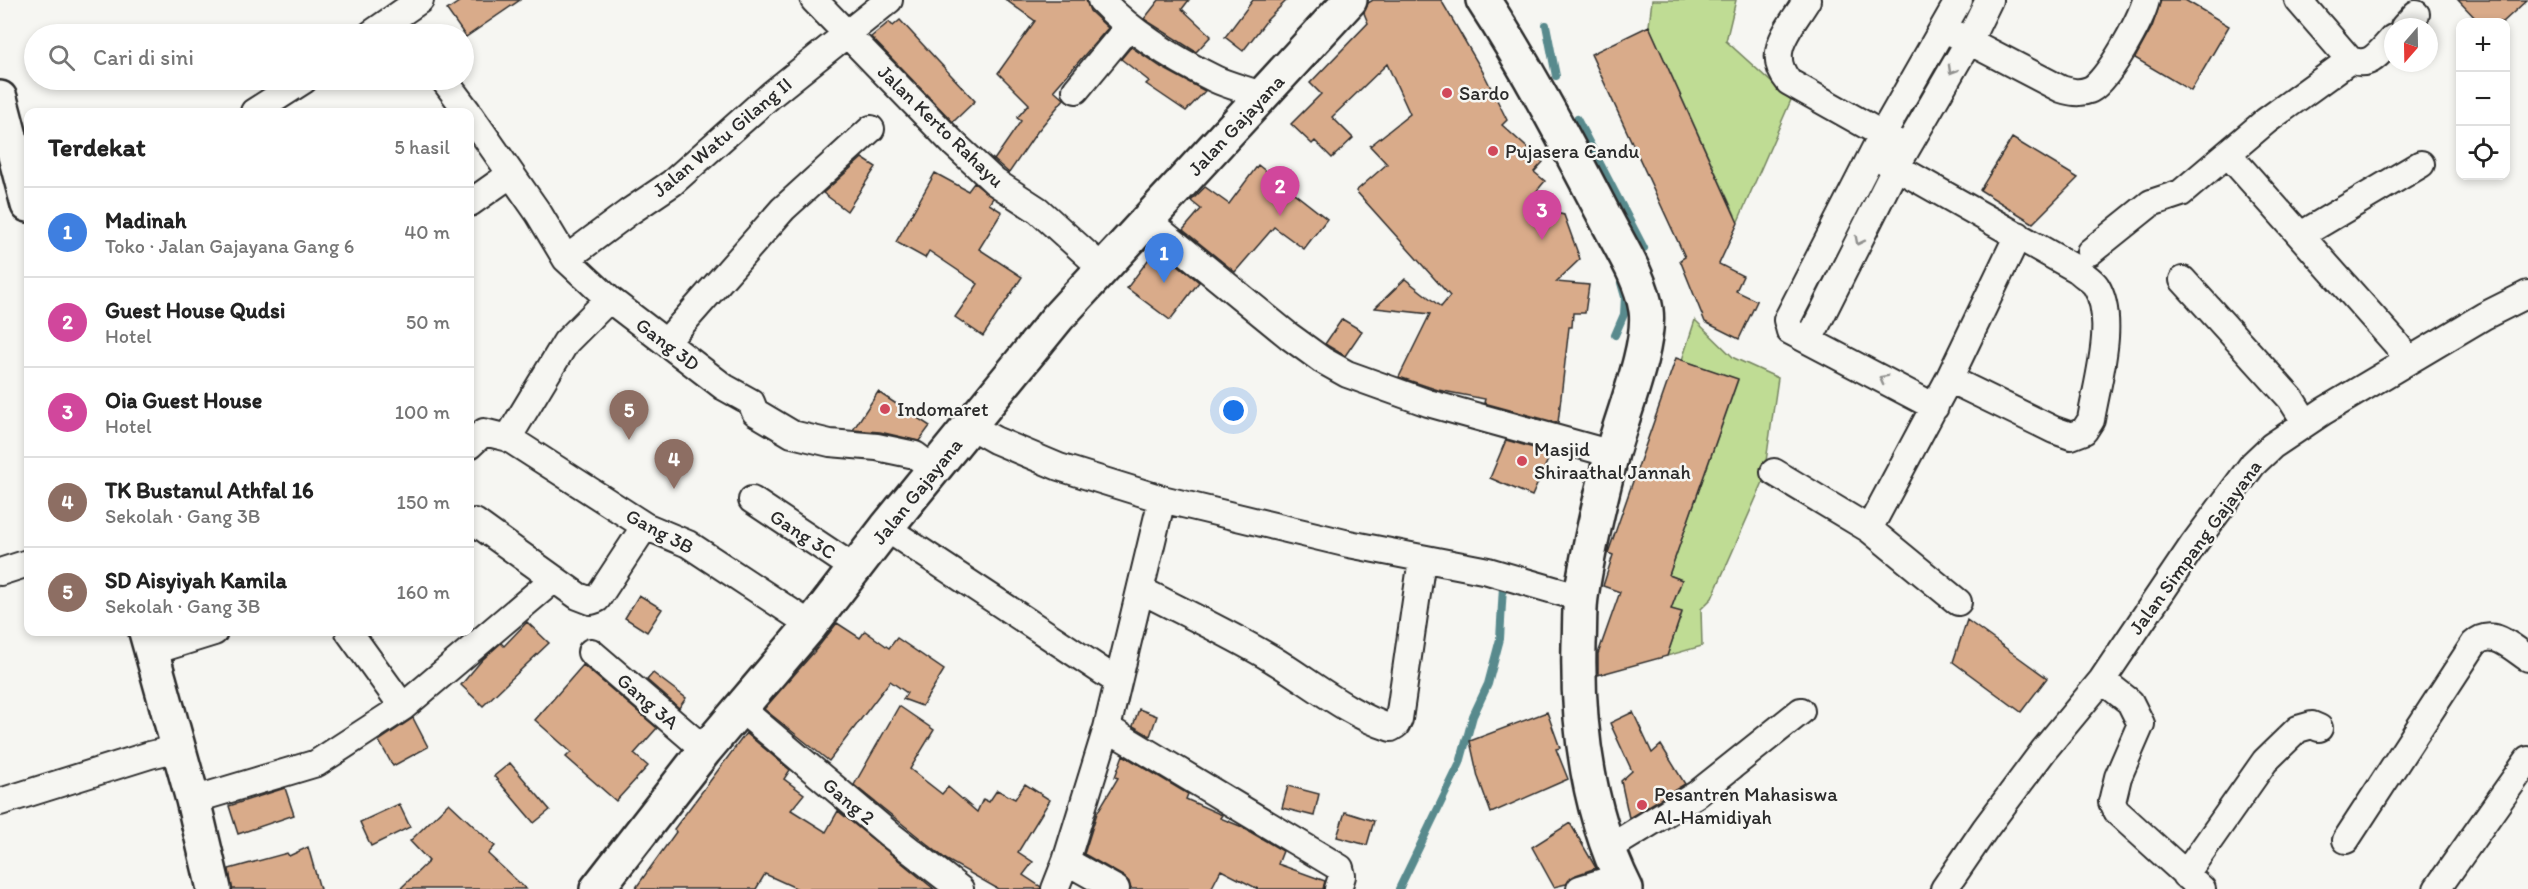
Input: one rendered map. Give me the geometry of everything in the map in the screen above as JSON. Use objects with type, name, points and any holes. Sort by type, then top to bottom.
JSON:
[{"type":"main road","name":"Jalan Gajayana","points":[[597,889],[705,750],[811,625],[886,528],[1058,317],[1350,0]]},
{"type":"main road","points":[[1483,0],[1544,103],[1640,286],[1646,312],[1646,329],[1612,454],[1581,598],[1579,705],[1583,751],[1591,786],[1618,871]]},
{"type":"main road","points":[[0,98],[5,134],[24,193]]},
{"type":"main road","points":[[149,641],[193,800],[214,889]]},
{"type":"street","points":[[405,24],[420,0]]},
{"type":"street","name":"Jalan Kerto Rahayu","points":[[814,0],[954,144],[987,174],[1038,210],[1102,268]]},
{"type":"street","name":"Jalan Watu Gilang II","points":[[566,259],[672,183],[764,102],[889,0]]},
{"type":"street","points":[[1101,0],[1129,26],[1154,44],[1215,79],[1263,96]]},
{"type":"street","points":[[1807,0],[1778,51],[1777,61],[1781,73],[1789,82],[1877,144],[1902,157],[2018,235],[2078,270],[2095,284],[2103,302],[2107,325],[2091,420],[2084,431],[2071,436],[2054,430],[1949,379]]},
{"type":"street","points":[[1943,29],[2061,89],[2077,93],[2091,90],[2106,77],[2146,0]]},
{"type":"street","points":[[2298,0],[2350,60],[2361,64],[2372,61],[2384,48]]},
{"type":"street","points":[[1809,340],[1902,157],[1969,41],[1985,8],[1958,1],[1877,144],[1788,316],[1787,325],[1790,331],[1935,407]]},
{"type":"street","points":[[1076,90],[1129,26]]},
{"type":"street","points":[[2090,252],[2151,203],[2181,193],[2266,121],[2350,60]]},
{"type":"street","points":[[260,108],[288,90]]},
{"type":"street","name":"Gang 3D","points":[[451,90],[465,108]]},
{"type":"street","name":"Gang 3D","points":[[474,121],[566,259],[609,299],[724,387],[751,402],[755,412],[792,434],[830,443],[877,447],[915,455],[935,470]]},
{"type":"street","points":[[666,342],[783,209],[871,129]]},
{"type":"street","points":[[2228,154],[2409,360]]},
{"type":"street","points":[[2301,235],[2421,164]]},
{"type":"street","points":[[474,200],[511,174]]},
{"type":"street","points":[[1147,220],[1290,336],[1322,360],[1347,374],[1428,403],[1612,454]]},
{"type":"street","points":[[1869,529],[1935,407],[2018,235]]},
{"type":"street","points":[[2183,280],[2291,399],[2306,423]]},
{"type":"street","name":"Jalan Simpang Gajayana","points":[[1944,889],[2044,750],[2102,680],[2236,484],[2272,446],[2409,360],[2484,316],[2528,294]]},
{"type":"street","points":[[474,441],[484,432],[508,438],[566,342],[609,299]]},
{"type":"street","points":[[970,426],[995,440],[1059,467],[1162,499],[1422,559],[1488,571],[1581,598]]},
{"type":"street","name":"Gang 3B","points":[[508,438],[645,525],[688,544],[811,625]]},
{"type":"street","points":[[1774,472],[1869,529],[1958,602]]},
{"type":"street","points":[[1116,889],[1061,880],[1107,728],[1162,499]]},
{"type":"street","name":"Gang 3C","points":[[752,500],[854,568]]},
{"type":"street","points":[[474,522],[585,600],[597,599],[645,525]]},
{"type":"street","points":[[886,528],[1117,681]]},
{"type":"street","points":[[1141,590],[1270,658],[1376,724],[1391,728],[1399,719],[1422,559]]},
{"type":"street","points":[[0,572],[24,564]]},
{"type":"street","points":[[193,800],[317,763],[403,707],[554,579]]},
{"type":"street","points":[[149,641],[185,636]]},
{"type":"street","points":[[352,636],[403,707]]},
{"type":"street","points":[[2346,840],[2474,644],[2482,637],[2491,636],[2528,658]]},
{"type":"street","name":"Gang 3A","points":[[591,652],[705,750]]},
{"type":"street","points":[[2102,680],[2130,702],[2141,724],[2118,777],[2112,802],[2116,812],[2194,882],[2265,761],[2298,729],[2312,725],[2319,728]]},
{"type":"street","name":"Gang 2","points":[[741,709],[889,834],[960,889]]},
{"type":"street","points":[[1580,889],[1618,871],[1697,794],[1801,711]]},
{"type":"street","points":[[1107,728],[1340,868],[1342,876],[1338,889]]},
{"type":"street","points":[[0,802],[179,748]]},
{"type":"street","points":[[2437,889],[2528,760]]},
{"type":"green space","points":[[1652,0],[1736,0],[1726,41],[1791,100],[1732,235],[1725,220],[1735,215],[1649,26]]},
{"type":"green space","points":[[1695,320],[1734,358],[1778,378],[1763,482],[1712,598],[1701,609],[1702,646],[1667,656],[1682,613],[1671,609],[1682,580],[1669,575],[1738,380],[1682,360]]},
{"type":"building","points":[[462,0],[520,0],[474,32],[474,24],[457,24],[447,10]]},
{"type":"building","points":[[1006,0],[1086,0],[1090,11],[1108,28],[1054,90],[1064,99],[1037,132],[1009,173],[994,160],[1021,121],[1017,118],[1029,104],[998,73],[1035,21]]},
{"type":"building","points":[[1159,0],[1189,0],[1182,9],[1211,36],[1196,52],[1144,19]]},
{"type":"building","points":[[1253,0],[1287,0],[1267,20],[1243,51],[1225,37]]},
{"type":"building","points":[[1373,0],[1441,0],[1483,72],[1507,120],[1502,125],[1543,162],[1534,172],[1545,181],[1525,205],[1564,215],[1580,259],[1556,282],[1589,285],[1585,313],[1573,313],[1572,327],[1569,327],[1558,423],[1484,403],[1485,399],[1438,390],[1399,377],[1430,314],[1375,308],[1405,279],[1441,307],[1450,296],[1356,191],[1387,164],[1370,146],[1410,114],[1387,64],[1332,117],[1353,138],[1332,158],[1315,141],[1312,144],[1291,124],[1321,94],[1310,83],[1368,23],[1364,13],[1368,3]]},
{"type":"building","points":[[2161,0],[2185,0],[2229,26],[2191,91],[2135,58],[2152,27]]},
{"type":"building","points":[[2458,0],[2527,0],[2507,18],[2475,18]]},
{"type":"building","points":[[900,20],[975,101],[953,122],[871,37],[889,22],[893,26]]},
{"type":"building","points":[[1649,26],[1738,223],[1719,264],[1743,276],[1736,291],[1757,301],[1739,339],[1705,322],[1680,260],[1685,257],[1591,54]]},
{"type":"building","points":[[1131,47],[1161,67],[1205,91],[1186,111],[1146,84],[1149,81],[1121,59]]},
{"type":"building","points":[[2012,138],[2078,178],[2033,223],[1980,190]]},
{"type":"building","points":[[862,158],[876,167],[847,211],[823,193]]},
{"type":"building","points":[[1258,165],[1327,219],[1304,249],[1274,227],[1235,272],[1183,230],[1201,209],[1191,201],[1205,187],[1229,204]]},
{"type":"building","points":[[935,173],[968,191],[974,183],[993,198],[989,204],[1002,212],[979,249],[1022,277],[983,336],[955,317],[978,284],[929,251],[925,258],[896,242]]},
{"type":"building","points":[[1157,248],[1199,282],[1170,320],[1127,288]]},
{"type":"building","points":[[1342,319],[1362,331],[1345,356],[1325,344]]},
{"type":"building","points":[[1676,358],[1738,379],[1669,575],[1682,580],[1671,609],[1682,612],[1667,656],[1598,675],[1598,654],[1620,592],[1603,586],[1613,555],[1608,553]]},
{"type":"building","name":"Indomaret","points":[[878,392],[930,426],[919,441],[880,432],[853,430]]},
{"type":"building","name":"Masjid Shiraathal Jannah","points":[[1506,440],[1551,453],[1532,496],[1490,478]]},
{"type":"building","points":[[639,595],[662,609],[647,632],[625,618]]},
{"type":"building","points":[[1967,620],[2047,678],[2021,712],[1953,662]]},
{"type":"building","points":[[527,622],[549,643],[483,706],[461,685],[482,660],[501,643],[504,646]]},
{"type":"building","points":[[837,623],[860,638],[865,631],[889,648],[897,638],[944,670],[922,706],[903,699],[907,693],[890,681],[829,761],[764,709]]},
{"type":"building","points":[[583,665],[657,728],[634,754],[648,766],[616,801],[566,757],[571,752],[535,720]]},
{"type":"building","points":[[653,673],[686,698],[679,708],[647,680]]},
{"type":"building","points":[[899,706],[934,730],[910,769],[942,794],[948,787],[977,812],[983,799],[989,802],[997,790],[1015,799],[1025,784],[1050,800],[1018,852],[1033,862],[1023,875],[1041,887],[1040,889],[998,889],[947,860],[854,785]]},
{"type":"building","points":[[1139,709],[1157,716],[1150,736],[1133,726]]},
{"type":"building","points":[[1547,712],[1560,748],[1556,749],[1568,779],[1491,813],[1478,777],[1470,741]]},
{"type":"building","name":"Pesantren Mahasiswa Al-Hamidiyah","points":[[1633,712],[1652,753],[1661,745],[1685,784],[1629,818],[1621,781],[1632,771],[1610,723]]},
{"type":"building","points":[[413,718],[428,747],[393,766],[379,741]]},
{"type":"building","points":[[746,733],[790,770],[784,779],[804,794],[791,810],[826,832],[838,811],[934,889],[798,889],[765,874],[756,889],[635,889],[676,832],[674,829]]},
{"type":"building","points":[[1123,755],[1188,794],[1186,799],[1222,815],[1220,818],[1240,826],[1283,851],[1278,864],[1325,881],[1323,889],[1258,889],[1221,870],[1211,889],[1131,889],[1129,882],[1123,876],[1084,854],[1097,813],[1118,778],[1115,777]]},
{"type":"building","points":[[510,763],[550,810],[534,823],[494,776]]},
{"type":"building","points":[[1288,786],[1319,794],[1314,816],[1282,808]]},
{"type":"building","points":[[285,788],[294,815],[238,834],[229,806]]},
{"type":"building","points":[[449,803],[495,846],[488,854],[526,889],[400,889],[429,861],[410,841]]},
{"type":"building","points":[[399,804],[410,827],[371,846],[360,822]]},
{"type":"building","points":[[1345,812],[1374,821],[1367,845],[1337,837]]},
{"type":"building","points":[[1570,823],[1596,868],[1576,875],[1566,884],[1554,887],[1532,847]]},
{"type":"building","points":[[308,847],[320,889],[232,889],[229,869],[287,853],[289,856]]},
{"type":"waterway","points":[[1546,25],[1556,76]]},
{"type":"waterway","points":[[1577,119],[1644,248]]},
{"type":"waterway","points":[[1621,283],[1625,297],[1624,314]]},
{"type":"waterway","points":[[1615,335],[1625,312]]},
{"type":"waterway","points":[[1399,889],[1460,763],[1473,716],[1488,684],[1500,639],[1503,586]]},
{"type":"place","name":"Sardo","points":[[1447,93]]},
{"type":"place","name":"Pujasera Candu","points":[[1493,151]]},
{"type":"place","name":"Guest House Qudsi","points":[[1280,216]]},
{"type":"place","name":"Oia Guest House","points":[[1542,240]]},
{"type":"place","name":"Madinah","points":[[1164,283]]},
{"type":"place","name":"Indomaret","points":[[885,409]]},
{"type":"place","name":"SD Aisyiyah Kamila","points":[[629,440]]},
{"type":"place","name":"Masjid Shiraathal Jannah","points":[[1522,461]]},
{"type":"place","name":"TK Bustanul Athfal 16","points":[[674,489]]},
{"type":"place","name":"Pesantren Mahasiswa Al-Hamidiyah","points":[[1642,805]]}]
